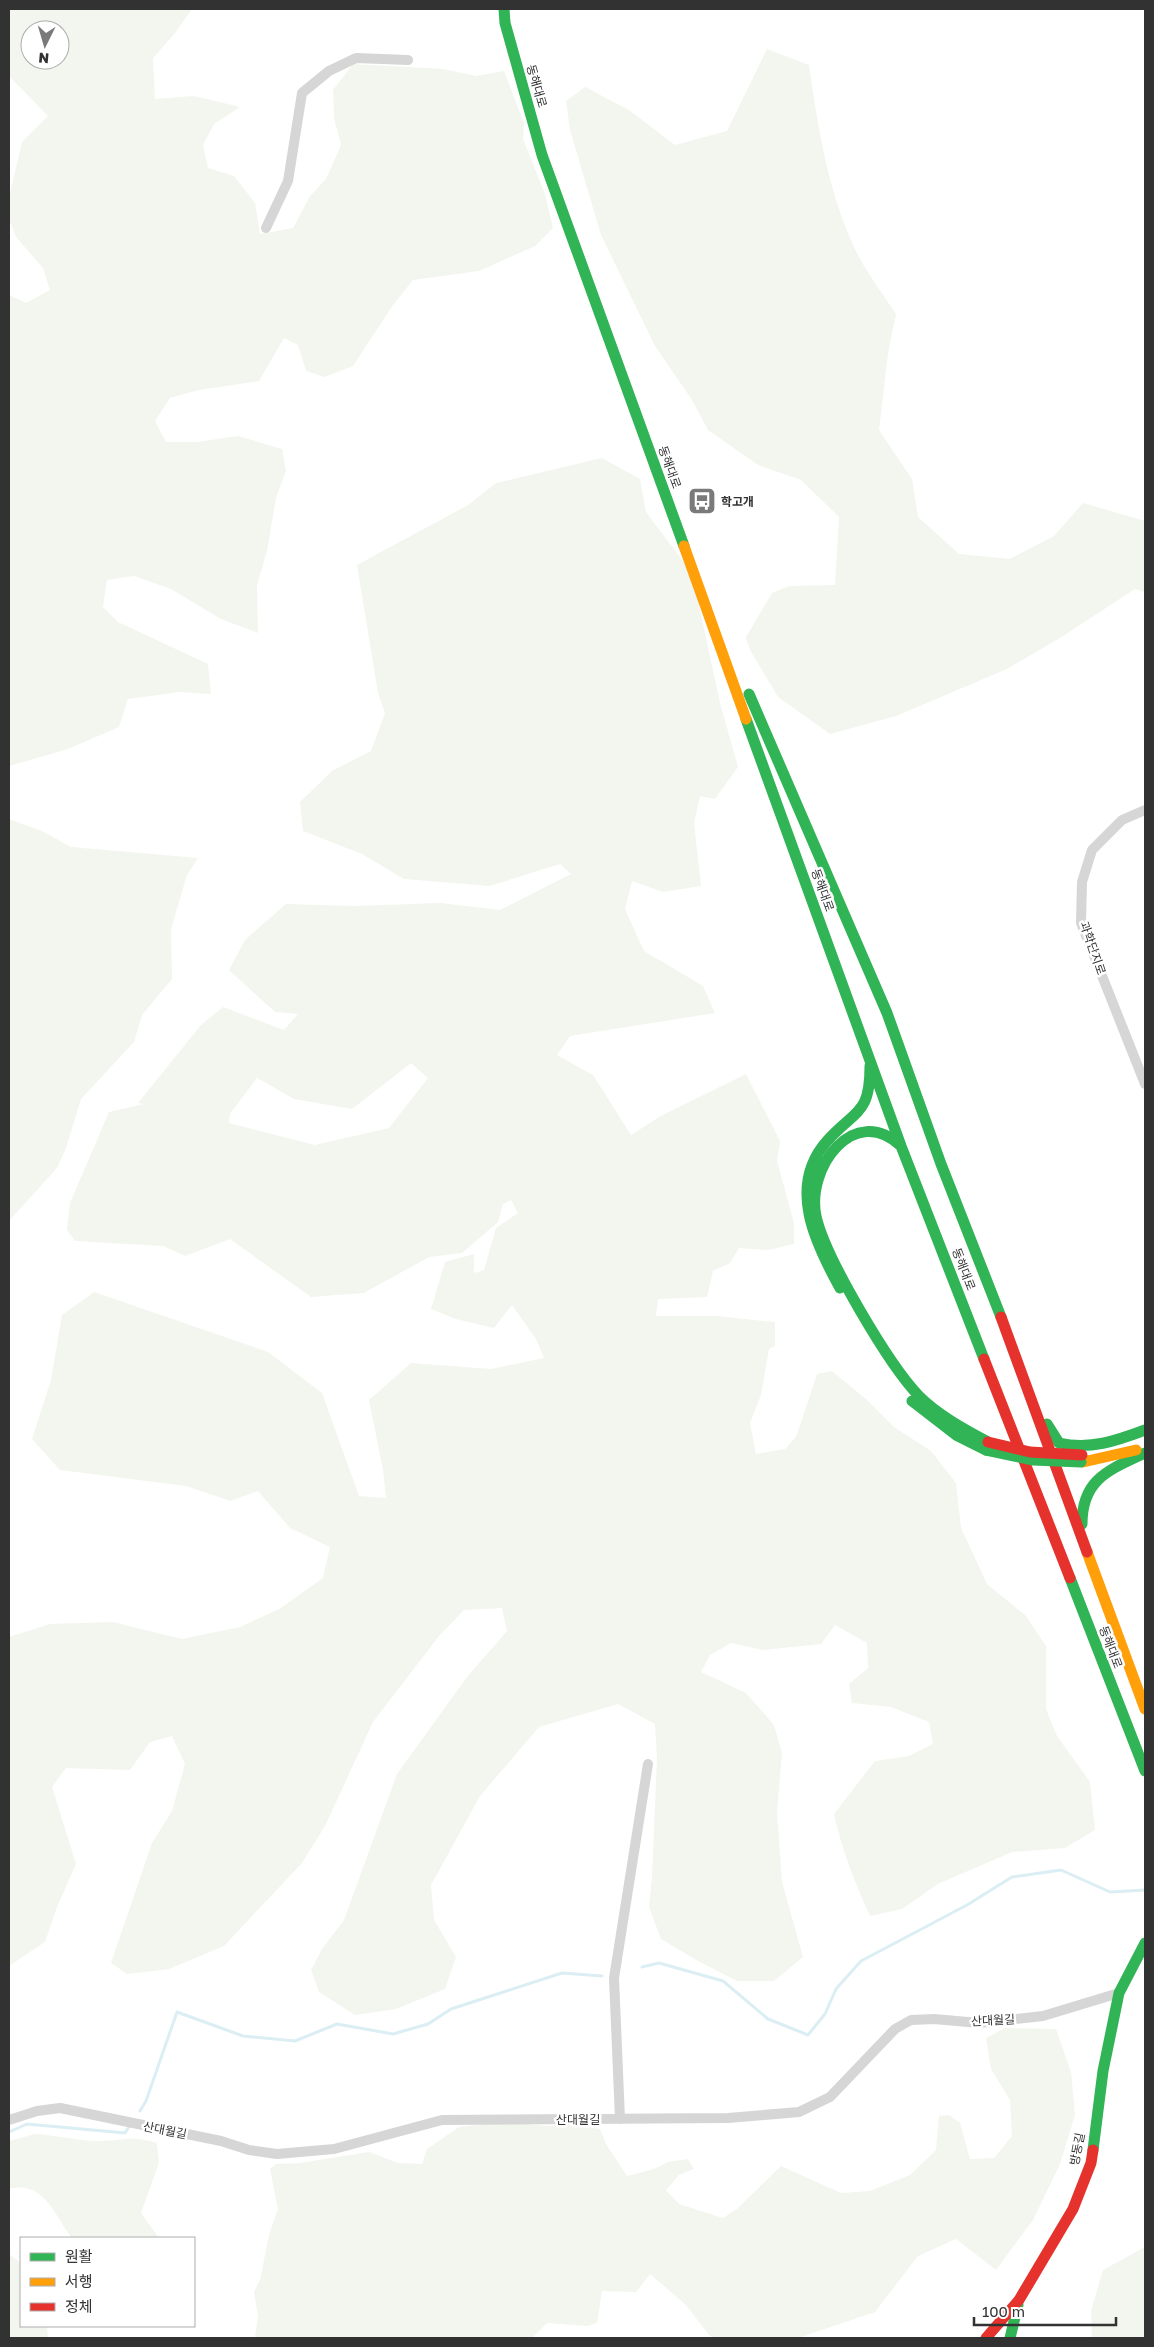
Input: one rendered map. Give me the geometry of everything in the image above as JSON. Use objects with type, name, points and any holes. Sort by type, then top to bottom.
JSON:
[{"type":"main road","name":"동해대로","points":[[504,9],[505,23],[542,154],[901,1146],[1145,1771]]},
{"type":"main road","name":"동해대로","points":[[515,9],[516,33],[537,111],[733,656],[887,1013],[941,1164],[1002,1319],[1145,1709]]},
{"type":"main road","points":[[871,1060],[869,1094],[864,1105],[857,1115],[826,1142],[815,1158],[808,1179],[807,1215],[826,1265],[898,1384],[926,1414],[956,1435],[987,1446],[1083,1458],[1126,1454],[1145,1447]]},
{"type":"main road","points":[[901,1146],[890,1134],[876,1130],[851,1135],[834,1147],[823,1165],[817,1184],[816,1215],[830,1253],[888,1353],[917,1395],[944,1417],[987,1446]]},
{"type":"main road","points":[[1002,1319],[1050,1431],[1059,1443],[1075,1448],[1108,1444],[1145,1430]]},
{"type":"main road","points":[[1083,1458],[1145,1439]]},
{"type":"main road","points":[[1105,1602],[1083,1531],[1080,1508],[1088,1488],[1110,1469],[1145,1453]]},
{"type":"main road","name":"방동길","points":[[986,2338],[1019,2300],[1073,2209],[1091,2163],[1103,2071],[1119,1993],[1145,1943]]},
{"type":"main road","points":[[1010,2338],[1019,2300]]},
{"type":"street","points":[[266,228],[288,181],[302,93],[329,71],[356,58],[408,60]]},
{"type":"street","name":"과학단지로","points":[[1144,1080],[1081,923],[1082,882],[1092,850],[1122,820],[1145,810]]},
{"type":"street","points":[[620,2119],[614,1978],[648,1764]]},
{"type":"street","name":"산대월길","points":[[9,2120],[37,2111],[60,2108],[221,2141],[249,2150],[277,2154],[334,2149],[442,2120],[728,2118],[799,2112],[830,2097],[895,2029],[911,2020],[934,2019],[979,2024],[1043,2016],[1119,1993]]},
{"type":"shaded area","points":[[9,9],[192,9],[175,33],[153,58],[155,99],[194,96],[240,107],[214,124],[203,145],[208,168],[234,176],[255,203],[260,234],[293,228],[310,196],[326,179],[341,145],[334,118],[333,90],[353,64],[443,69],[476,76],[504,71],[524,123],[523,139],[545,194],[553,228],[535,246],[479,271],[413,280],[393,305],[353,366],[324,377],[306,371],[298,345],[284,338],[259,381],[199,390],[170,398],[155,421],[166,442],[198,442],[238,436],[282,449],[286,471],[276,498],[267,551],[257,585],[258,633],[221,619],[171,589],[134,576],[107,580],[103,607],[118,622],[208,664],[211,694],[180,692],[128,699],[119,727],[68,749],[9,766],[9,295],[26,303],[50,290],[43,268],[16,237],[9,219],[9,198],[22,142],[48,116],[9,76]]},
{"type":"shaded area","points":[[767,49],[809,65],[827,168],[843,220],[864,266],[896,314],[888,353],[879,430],[912,479],[918,517],[959,554],[1010,559],[1054,536],[1083,503],[1145,521],[1145,592],[1135,589],[1060,638],[1007,669],[896,716],[830,734],[778,697],[750,650],[746,637],[772,593],[789,586],[835,585],[839,517],[801,480],[758,465],[708,430],[692,400],[655,346],[601,235],[570,130],[566,101],[585,87],[629,110],[675,145],[727,131]]},
{"type":"shaded area","points":[[602,458],[640,479],[646,512],[692,573],[720,703],[738,767],[715,799],[700,796],[694,823],[701,886],[663,892],[632,881],[625,909],[644,951],[703,986],[715,1013],[570,1036],[557,1055],[593,1075],[631,1135],[659,1117],[746,1074],[780,1141],[777,1161],[794,1223],[794,1244],[768,1250],[739,1248],[730,1263],[713,1271],[707,1297],[658,1299],[656,1316],[716,1316],[775,1322],[775,1346],[769,1349],[761,1395],[750,1423],[756,1454],[785,1449],[796,1437],[817,1374],[832,1371],[866,1399],[894,1427],[931,1451],[956,1483],[961,1528],[987,1584],[1026,1616],[1046,1646],[1046,1709],[1057,1736],[1090,1782],[1095,1830],[1065,1848],[1012,1852],[938,1884],[902,1909],[870,1916],[849,1866],[834,1814],[875,1761],[909,1756],[933,1744],[929,1722],[891,1707],[852,1703],[849,1684],[868,1668],[867,1643],[835,1625],[821,1644],[763,1650],[731,1643],[710,1655],[701,1672],[746,1693],[774,1725],[782,1753],[777,1812],[782,1882],[803,1957],[774,1981],[737,1981],[661,1939],[649,1907],[657,1758],[655,1724],[618,1704],[539,1727],[480,1796],[431,1885],[434,1920],[456,1957],[445,1989],[396,2009],[355,2015],[319,1992],[311,1970],[322,1949],[344,1920],[397,1774],[467,1677],[507,1631],[502,1608],[464,1610],[439,1636],[373,1722],[325,1826],[302,1863],[224,1946],[169,1969],[127,1974],[111,1963],[152,1843],[172,1811],[185,1764],[172,1736],[150,1742],[130,1770],[66,1768],[52,1787],[76,1864],[57,1907],[45,1942],[9,1966],[9,1637],[50,1624],[113,1622],[182,1639],[240,1627],[281,1608],[323,1578],[330,1547],[290,1528],[258,1491],[230,1501],[186,1486],[60,1470],[32,1439],[51,1380],[62,1315],[94,1292],[268,1352],[322,1393],[359,1496],[386,1498],[383,1470],[369,1400],[411,1363],[491,1369],[544,1358],[536,1339],[512,1305],[494,1328],[456,1319],[431,1309],[445,1262],[474,1254],[474,1273],[484,1270],[496,1228],[518,1213],[511,1200],[503,1204],[498,1222],[462,1253],[429,1257],[364,1293],[311,1297],[230,1239],[185,1256],[163,1246],[75,1241],[67,1230],[70,1203],[109,1112],[144,1104],[138,1103],[201,1025],[223,1007],[284,1030],[298,1014],[275,1012],[229,970],[245,940],[286,904],[354,906],[440,903],[500,910],[571,874],[560,864],[490,886],[404,879],[362,854],[303,831],[300,802],[332,771],[371,751],[385,713],[378,693],[357,565],[468,505],[496,483]],"holes":[[[411,1063],[428,1078],[389,1128],[315,1145],[229,1123],[230,1114],[257,1078],[294,1099],[352,1109]]]},
{"type":"shaded area","points":[[9,819],[42,831],[71,847],[198,858],[187,875],[171,929],[172,979],[142,1015],[134,1042],[81,1099],[66,1148],[57,1168],[9,1221]]},
{"type":"shaded area","points":[[1005,2028],[1056,2029],[1071,2072],[1075,2115],[1060,2164],[1033,2220],[996,2270],[956,2239],[918,2256],[875,2312],[798,2338],[715,2338],[709,2335],[686,2305],[650,2274],[636,2292],[602,2291],[597,2323],[587,2326],[547,2323],[532,2338],[255,2338],[258,2316],[254,2292],[260,2280],[269,2235],[278,2209],[270,2169],[276,2164],[300,2163],[369,2152],[398,2163],[422,2164],[427,2149],[459,2127],[503,2122],[547,2126],[575,2124],[600,2129],[606,2144],[627,2176],[654,2169],[668,2162],[688,2159],[694,2169],[679,2175],[666,2190],[679,2204],[723,2218],[737,2209],[781,2166],[841,2193],[870,2191],[910,2175],[936,2150],[939,2116],[949,2115],[960,2123],[970,2159],[994,2158],[1012,2136],[1010,2100],[991,2069],[986,2038]]},
{"type":"shaded area","points":[[35,2134],[79,2140],[140,2139],[157,2143],[159,2163],[141,2213],[158,2237],[71,2237],[54,2210],[40,2195],[32,2190],[21,2188],[9,2189],[9,2141]]},
{"type":"shaded area","points":[[1145,2247],[1145,2338],[1092,2338],[1091,2311],[1103,2270]]},
{"type":"shaded area","points":[[9,2254],[20,2262],[20,2327],[47,2327],[48,2338],[9,2338]]},
{"type":"waterway","points":[[642,1967],[659,1963],[723,1981],[768,2019],[808,2035],[825,2014],[836,1989],[861,1961],[967,1905],[1012,1877],[1061,1870],[1110,1892],[1145,1890]]},
{"type":"waterway","points":[[140,2111],[146,2101],[177,2012],[243,2036],[295,2041],[337,2024],[393,2034],[428,2024],[451,2009],[562,1973],[602,1976]]},
{"type":"waterway","points":[[9,2132],[27,2124],[125,2133],[130,2125]]},
{"type":"traffic: fast","points":[[504,9],[505,23],[542,155],[684,546]]},
{"type":"traffic: fast","points":[[749,694],[887,1013],[941,1164],[1001,1317]]},
{"type":"traffic: fast","points":[[746,719],[901,1146],[984,1359]]},
{"type":"traffic: fast","points":[[840,1288],[814,1234],[807,1195],[809,1177],[815,1158],[827,1141],[864,1103],[869,1082],[870,1066]]},
{"type":"traffic: fast","points":[[901,1146],[883,1134],[866,1132],[851,1136],[837,1146],[826,1161],[818,1179],[815,1197],[816,1216],[822,1234],[845,1283],[876,1336],[906,1381],[934,1409],[988,1442]]},
{"type":"traffic: fast","points":[[912,1401],[956,1435],[986,1450]]},
{"type":"traffic: fast","points":[[1047,1424],[1059,1443],[1070,1445],[1103,1443],[1145,1430]]},
{"type":"traffic: fast","points":[[986,1450],[1033,1460],[1081,1462]]},
{"type":"traffic: fast","points":[[1082,1524],[1083,1509],[1092,1486],[1109,1471],[1145,1453]]},
{"type":"traffic: fast","points":[[1070,1578],[1145,1771]]},
{"type":"traffic: fast","points":[[1093,2150],[1103,2071],[1119,1993],[1145,1943]]},
{"type":"traffic: fast","points":[[1010,2338],[1018,2305]]},
{"type":"traffic: slow","points":[[684,546],[746,719]]},
{"type":"traffic: slow","points":[[1083,1462],[1136,1450]]},
{"type":"traffic: slow","points":[[1087,1552],[1145,1709]]},
{"type":"traffic: jam","points":[[1001,1317],[1087,1552]]},
{"type":"traffic: jam","points":[[984,1359],[1070,1578]]},
{"type":"traffic: jam","points":[[988,1442],[1030,1452],[1082,1455]]},
{"type":"traffic: jam","points":[[986,2338],[1019,2300],[1073,2209],[1091,2163],[1093,2150]]},
{"type":"place","name":"학고개","points":[[702,501]]}]
